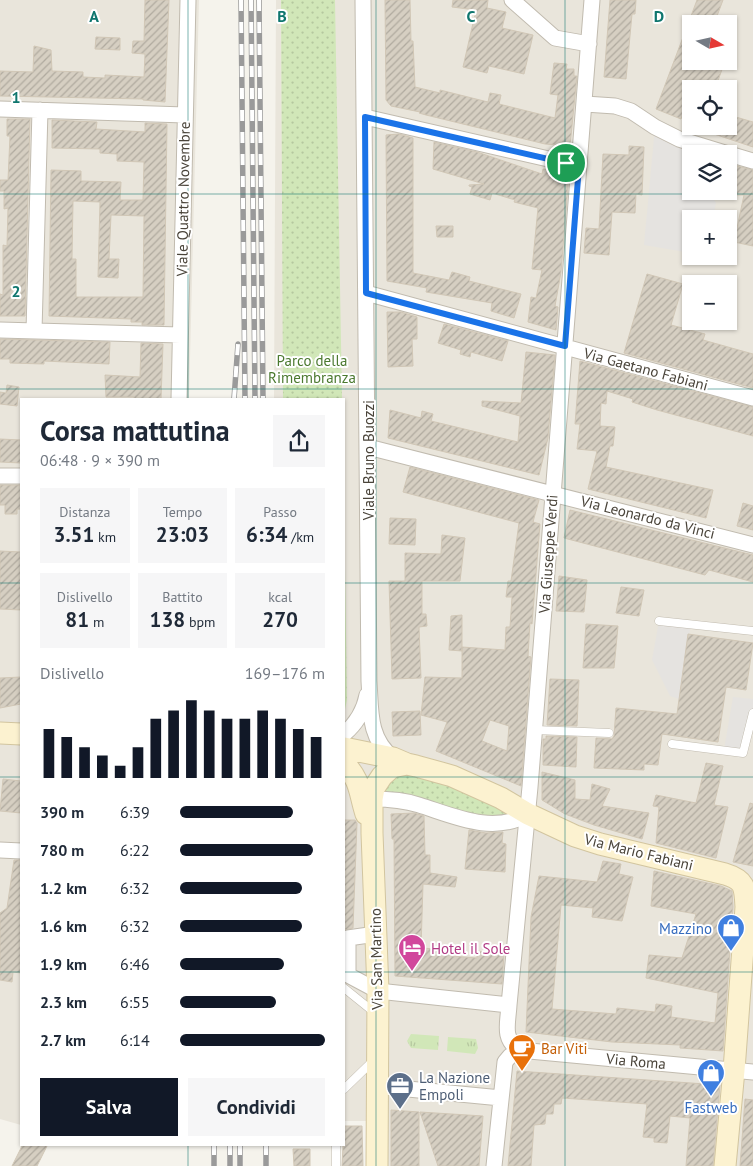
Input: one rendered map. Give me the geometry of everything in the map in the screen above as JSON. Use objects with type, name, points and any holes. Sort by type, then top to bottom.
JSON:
[{"type":"main road","points":[[0,733],[20,734]]},
{"type":"main road","name":"Via Mario Fabiani","points":[[345,748],[405,762],[452,776],[501,798],[528,814],[575,836],[746,881]]},
{"type":"main road","points":[[372,833],[372,799],[374,788],[382,776],[392,767],[405,762]]},
{"type":"main road","points":[[345,764],[359,784],[372,833]]},
{"type":"main road","name":"Via San Martino","points":[[372,833],[378,991],[377,1166]]},
{"type":"main road","points":[[725,1166],[744,1071],[749,910],[745,890],[746,881]]},
{"type":"street","name":"Viale Quattro Novembre","points":[[179,398],[188,0]]},
{"type":"street","name":"Viale Bruno Buozzi","points":[[363,0],[369,681],[372,718],[376,738],[384,750],[405,762]]},
{"type":"street","points":[[512,0],[555,38],[589,44]]},
{"type":"street","name":"Via Giuseppe Verdi","points":[[519,1050],[512,1046],[507,1038],[509,1004],[535,730],[552,493],[592,0]]},
{"type":"street","points":[[584,104],[615,106],[631,111],[678,138],[700,145]]},
{"type":"street","points":[[0,109],[186,115]]},
{"type":"street","points":[[34,331],[40,110]]},
{"type":"street","points":[[365,117],[579,166]]},
{"type":"street","points":[[737,157],[753,161]]},
{"type":"street","name":"Via Gaetano Fabiani","points":[[366,293],[753,398]]},
{"type":"street","points":[[0,330],[180,335]]},
{"type":"street","name":"Via Leonardo da Vinci","points":[[368,447],[753,544]]},
{"type":"street","points":[[0,476],[20,476]]},
{"type":"street","name":"Viale Bruno Buozzi","points":[[345,733],[352,727],[364,708],[369,681]]},
{"type":"street","points":[[372,799],[417,804],[462,819],[479,822],[504,824],[518,820],[528,814]]},
{"type":"street","points":[[0,850],[20,851]]},
{"type":"street","points":[[376,934],[346,938],[348,974],[378,991],[509,1004]]},
{"type":"street","points":[[494,1166],[505,1062],[519,1050]]},
{"type":"street","name":"Via Roma","points":[[519,1050],[744,1071]]},
{"type":"street","points":[[377,1086],[501,1098]]},
{"type":"lane","points":[[659,621],[753,630]]},
{"type":"lane","points":[[672,744],[743,753],[753,713]]},
{"type":"lane","points":[[535,730],[608,733]]},
{"type":"lane","points":[[345,989],[377,1015]]},
{"type":"lane","points":[[345,1087],[377,1057]]},
{"type":"lane","points":[[336,1146],[336,1166]]},
{"type":"shaded area","points":[[0,0],[199,0],[189,398],[20,398],[20,1125],[0,1119]]},
{"type":"shaded area","points":[[276,0],[753,0],[753,1166],[383,1166],[383,1121],[345,1121],[345,398],[274,398]]},
{"type":"shaded area","points":[[655,127],[687,145],[682,145],[682,200],[714,200],[716,203],[715,210],[682,210],[682,251],[644,245]]},
{"type":"shaded area","points":[[659,621],[691,624],[679,699],[670,696],[652,660]]},
{"type":"shaded area","points":[[733,697],[753,699],[753,713],[743,753],[724,750]]},
{"type":"green space","name":"Parco della Rimembranza","points":[[281,0],[335,0],[342,398],[283,398]]},
{"type":"green space","points":[[345,567],[347,700],[345,709]]},
{"type":"green space","points":[[402,764],[528,814],[503,824],[401,801],[374,788]]},
{"type":"green space","points":[[411,1034],[439,1036],[438,1050],[411,1048],[407,1041]]},
{"type":"green space","points":[[448,1037],[476,1039],[478,1048],[475,1054],[447,1051]]},
{"type":"building","points":[[145,0],[169,0],[165,102],[143,99],[0,96],[0,71],[33,72],[34,46],[51,50],[52,71],[83,72],[83,77],[105,78],[105,75],[144,77],[145,54],[132,53],[133,41],[144,41]]},
{"type":"building","points":[[385,0],[410,0],[415,87],[440,93],[440,90],[488,102],[490,93],[501,95],[499,104],[555,118],[558,95],[550,94],[554,63],[567,64],[566,69],[574,69],[574,76],[577,76],[570,146],[545,144],[391,106],[386,100]]},
{"type":"building","points":[[453,0],[488,0],[487,8],[506,12],[502,28],[533,35],[524,74],[489,66],[487,73],[463,67],[476,10],[452,7]]},
{"type":"building","points":[[610,0],[636,0],[635,14],[632,14],[626,79],[604,77]]},
{"type":"building","points":[[697,0],[723,0],[717,15],[691,15]]},
{"type":"building","points":[[96,37],[120,38],[120,50],[95,49]]},
{"type":"building","points":[[682,40],[682,70],[722,70],[718,80],[682,80],[681,119],[656,109]]},
{"type":"building","points":[[737,117],[753,122],[753,147],[717,135],[737,135]]},
{"type":"building","points":[[7,119],[30,119],[25,316],[0,316],[0,294],[3,295],[3,245],[7,246],[8,208],[4,209],[4,191],[0,191],[0,180],[8,180],[10,136],[7,136]]},
{"type":"building","points":[[52,120],[97,122],[96,129],[145,132],[145,123],[167,124],[164,325],[142,325],[142,322],[131,322],[131,319],[49,316],[51,170],[81,171],[81,181],[121,182],[120,200],[143,200],[144,162],[117,161],[117,154],[100,153],[100,149],[52,148]],"holes":[[[73,201],[100,202],[98,277],[118,278],[119,259],[109,259],[111,215],[144,216],[143,297],[76,297],[76,259],[72,259]]]},
{"type":"building","points":[[399,134],[413,138],[413,273],[449,280],[452,272],[470,277],[469,281],[521,294],[514,318],[491,311],[492,303],[426,292],[427,288],[387,281],[386,135]]},
{"type":"building","points":[[434,142],[477,152],[542,174],[543,169],[569,174],[561,272],[555,306],[558,307],[556,330],[528,322],[531,297],[536,298],[542,270],[532,269],[538,208],[514,202],[515,200],[492,193],[490,200],[470,194],[472,187],[469,185],[484,184],[433,169]]},
{"type":"building","points":[[629,146],[644,147],[642,195],[636,194],[635,213],[612,212],[609,255],[584,253],[586,228],[599,229],[603,154],[629,155]]},
{"type":"building","points":[[737,166],[753,170],[753,246],[737,243],[737,228],[744,195],[737,195]]},
{"type":"building","points":[[436,226],[453,226],[453,237],[437,237]]},
{"type":"building","points":[[647,274],[682,284],[671,325],[682,328],[682,330],[705,334],[703,340],[753,354],[753,388],[624,353]]},
{"type":"building","points":[[387,312],[401,312],[417,317],[417,339],[412,339],[413,366],[388,367]]},
{"type":"building","points":[[444,324],[508,341],[502,361],[471,352],[470,357],[460,354],[461,350],[438,343]]},
{"type":"building","points":[[0,339],[110,342],[109,364],[44,361],[44,364],[10,363],[10,359],[0,359]]},
{"type":"building","points":[[141,343],[163,344],[161,398],[106,397],[105,375],[140,377]]},
{"type":"building","points":[[526,352],[555,355],[548,438],[539,475],[388,438],[390,410],[421,418],[422,411],[433,414],[431,421],[518,442],[520,416],[482,406],[482,401],[521,403]]},
{"type":"building","points":[[580,361],[753,407],[753,436],[657,410],[632,402],[633,399],[607,391],[606,404],[601,403],[600,426],[615,427],[613,446],[610,446],[606,467],[713,490],[706,518],[588,489],[597,451],[577,449],[580,424],[575,424]]},
{"type":"building","points":[[7,385],[19,387],[17,406],[0,404],[0,392],[6,393]]},
{"type":"building","points":[[0,439],[20,440],[20,463],[0,462]]},
{"type":"building","points":[[410,467],[539,500],[533,522],[540,524],[532,624],[530,623],[528,656],[531,657],[521,786],[436,751],[447,722],[421,715],[425,677],[462,678],[462,647],[505,650],[506,627],[510,627],[512,597],[506,597],[508,581],[511,581],[519,523],[403,492]],"holes":[[[490,720],[509,726],[507,751],[482,741]]]},
{"type":"building","points":[[0,485],[20,485],[20,509],[17,509],[17,514],[5,514],[5,505],[0,505]]},
{"type":"building","points":[[743,503],[753,506],[753,530],[737,526]]},
{"type":"building","points":[[570,510],[753,555],[753,582],[709,570],[705,575],[564,538]]},
{"type":"building","points":[[390,518],[416,519],[415,545],[389,544]]},
{"type":"building","points":[[442,535],[465,538],[460,581],[422,581],[422,614],[426,614],[427,626],[419,627],[421,678],[392,679],[389,581],[405,581],[405,553],[441,554]]},
{"type":"building","points":[[0,551],[20,552],[20,610],[0,609]]},
{"type":"building","points":[[559,576],[587,580],[584,612],[556,611]]},
{"type":"building","points":[[621,587],[644,590],[639,616],[616,613]]},
{"type":"building","points":[[462,615],[462,651],[449,650],[451,616]]},
{"type":"building","points":[[586,624],[618,626],[614,668],[583,668]]},
{"type":"building","points":[[688,634],[753,643],[746,690],[726,687],[718,742],[662,734],[658,765],[644,764],[644,770],[594,768],[596,738],[612,739],[614,736],[616,708],[677,714]]},
{"type":"building","points":[[20,677],[20,704],[0,708],[0,678]]},
{"type":"building","points":[[550,679],[579,680],[577,726],[547,725]]},
{"type":"building","points":[[420,711],[421,735],[393,736],[392,712]]},
{"type":"building","points":[[546,736],[577,737],[576,767],[543,765],[543,739],[546,739]]},
{"type":"building","points":[[706,763],[723,766],[714,805],[728,807],[716,858],[656,843],[659,807],[653,806],[656,795],[696,803]]},
{"type":"building","points":[[542,772],[575,780],[575,799],[590,800],[592,784],[610,789],[602,806],[649,813],[642,839],[594,825],[565,814],[542,800]]},
{"type":"building","points":[[3,779],[20,781],[20,813],[0,811]]},
{"type":"building","points":[[750,803],[753,804],[753,866],[733,862]]},
{"type":"building","points":[[414,813],[424,816],[425,855],[430,855],[430,873],[457,877],[455,887],[423,884],[421,948],[452,950],[451,956],[477,958],[477,951],[504,954],[502,984],[395,976],[394,839],[392,839],[391,814]]},
{"type":"building","points":[[345,820],[355,820],[357,823],[353,928],[345,930]]},
{"type":"building","points":[[469,830],[486,833],[503,832],[502,843],[506,844],[505,872],[465,869]]},
{"type":"building","points":[[14,860],[20,860],[20,973],[13,972],[12,982],[0,980],[0,913],[7,908]]},
{"type":"building","points":[[603,861],[621,864],[619,874],[633,877],[622,921],[592,917],[593,908],[561,905],[552,1009],[616,1014],[617,1008],[655,1012],[656,1004],[672,1006],[671,1017],[715,1023],[718,993],[646,978],[649,955],[682,958],[696,914],[651,906],[654,871],[721,886],[732,891],[733,907],[723,1051],[680,1048],[680,1045],[612,1042],[526,1032],[531,917],[539,876],[597,882]]},
{"type":"building","points":[[517,1071],[720,1085],[713,1166],[686,1166],[690,1118],[670,1116],[667,1143],[654,1142],[654,1138],[643,1137],[647,1104],[562,1098],[561,1104],[554,1104],[553,1114],[546,1114],[545,1124],[534,1125],[531,1166],[508,1166]]},
{"type":"building","points":[[745,1099],[753,1100],[753,1166],[740,1166]]},
{"type":"building","points":[[391,1110],[419,1112],[419,1166],[391,1166]]},
{"type":"building","points":[[420,1112],[483,1116],[479,1166],[438,1166]]},
{"type":"building","points":[[345,1126],[362,1126],[363,1166],[342,1166]]},
{"type":"building","points":[[22,1146],[47,1146],[37,1166],[12,1166]]},
{"type":"building","points":[[293,1149],[310,1149],[310,1166],[294,1166]]},
{"type":"railway","points":[[241,0],[245,398]]},
{"type":"railway","points":[[251,0],[255,398]]},
{"type":"railway","points":[[259,0],[263,398]]},
{"type":"railway","points":[[234,398],[238,344]]},
{"type":"railway","points":[[214,1146],[214,1166]]},
{"type":"railway","points":[[230,1146],[230,1166]]},
{"type":"railway","points":[[240,1146],[240,1166]]},
{"type":"railway","points":[[266,1146],[266,1166]]},
{"type":"place","name":"Mazzino","points":[[731,952]]},
{"type":"place","name":"Hotel il Sole","points":[[412,972]]},
{"type":"place","name":"Bar Viti","points":[[522,1072]]},
{"type":"place","name":"Fastweb","points":[[711,1097]]},
{"type":"place","name":"La Nazione Empoli","points":[[400,1110]]},
{"type":"route","points":[[365,117],[566,163],[579,166],[565,346],[366,293],[365,117]]}]
